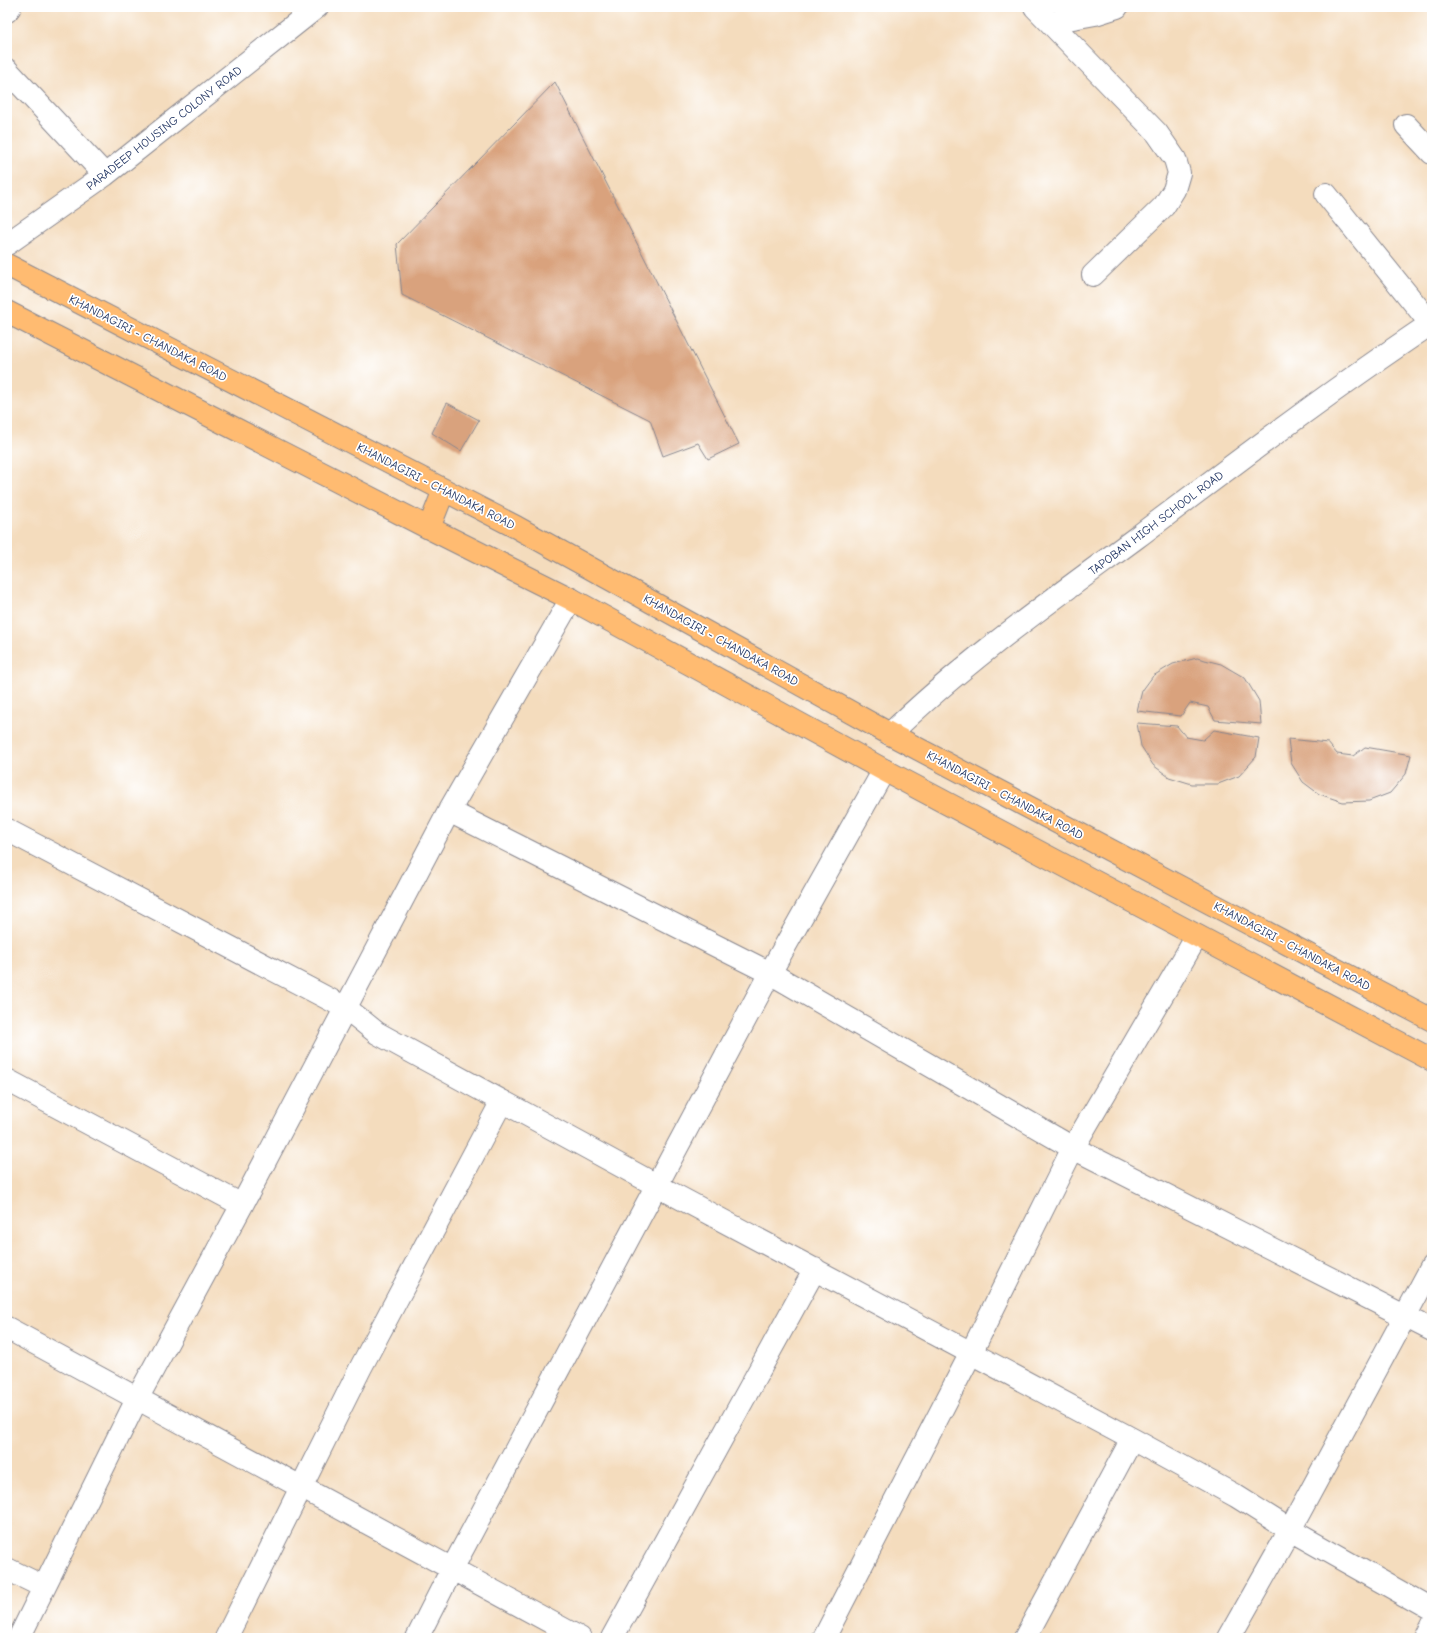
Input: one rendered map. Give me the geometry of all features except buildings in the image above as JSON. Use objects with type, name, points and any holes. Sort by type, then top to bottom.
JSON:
[{"type":"main road","name":"KHANDAGIRI - CHANDAKA ROAD","points":[[7,265],[516,527],[890,734],[1432,1020]]},
{"type":"main road","points":[[7,312],[571,599],[884,770],[1432,1060]]},
{"type":"main road","points":[[429,528],[444,490]]},
{"type":"street","points":[[7,11],[10,7]]},
{"type":"street","name":"PARADEEP HOUSING COLONY ROAD","points":[[7,244],[105,175],[317,7]]},
{"type":"street","points":[[1035,7],[1156,133],[1176,159],[1179,173],[1174,190],[1164,206],[1093,275]]},
{"type":"street","points":[[1050,22],[1095,14],[1117,7]]},
{"type":"street","points":[[7,70],[105,175]]},
{"type":"street","points":[[1406,125],[1432,153]]},
{"type":"street","points":[[1326,194],[1431,324]]},
{"type":"street","name":"TAPOBAN HIGH SCHOOL ROAD","points":[[890,734],[920,705],[1014,628],[1344,383],[1431,324]]},
{"type":"street","points":[[25,1636],[44,1587],[137,1399],[242,1205],[449,811],[571,599]]},
{"type":"street","points":[[417,1638],[452,1569],[770,973],[884,770]]},
{"type":"street","points":[[449,811],[770,973],[1073,1148],[1432,1330]]},
{"type":"street","points":[[7,830],[346,1008],[377,1033],[656,1185],[1132,1439],[1236,1496],[1290,1530],[1432,1610]]},
{"type":"street","points":[[824,1638],[971,1353],[1073,1148],[1197,936]]},
{"type":"street","points":[[7,1080],[242,1205]]},
{"type":"street","points":[[226,1638],[300,1487],[361,1368],[502,1101]]},
{"type":"street","points":[[1229,1638],[1290,1530],[1432,1266]]},
{"type":"street","points":[[612,1638],[815,1269]]},
{"type":"street","points":[[7,1328],[580,1638]]},
{"type":"street","points":[[1025,1638],[1132,1439]]},
{"type":"street","points":[[7,1569],[44,1587]]},
{"type":"street","points":[[1425,1638],[1432,1624]]}]
